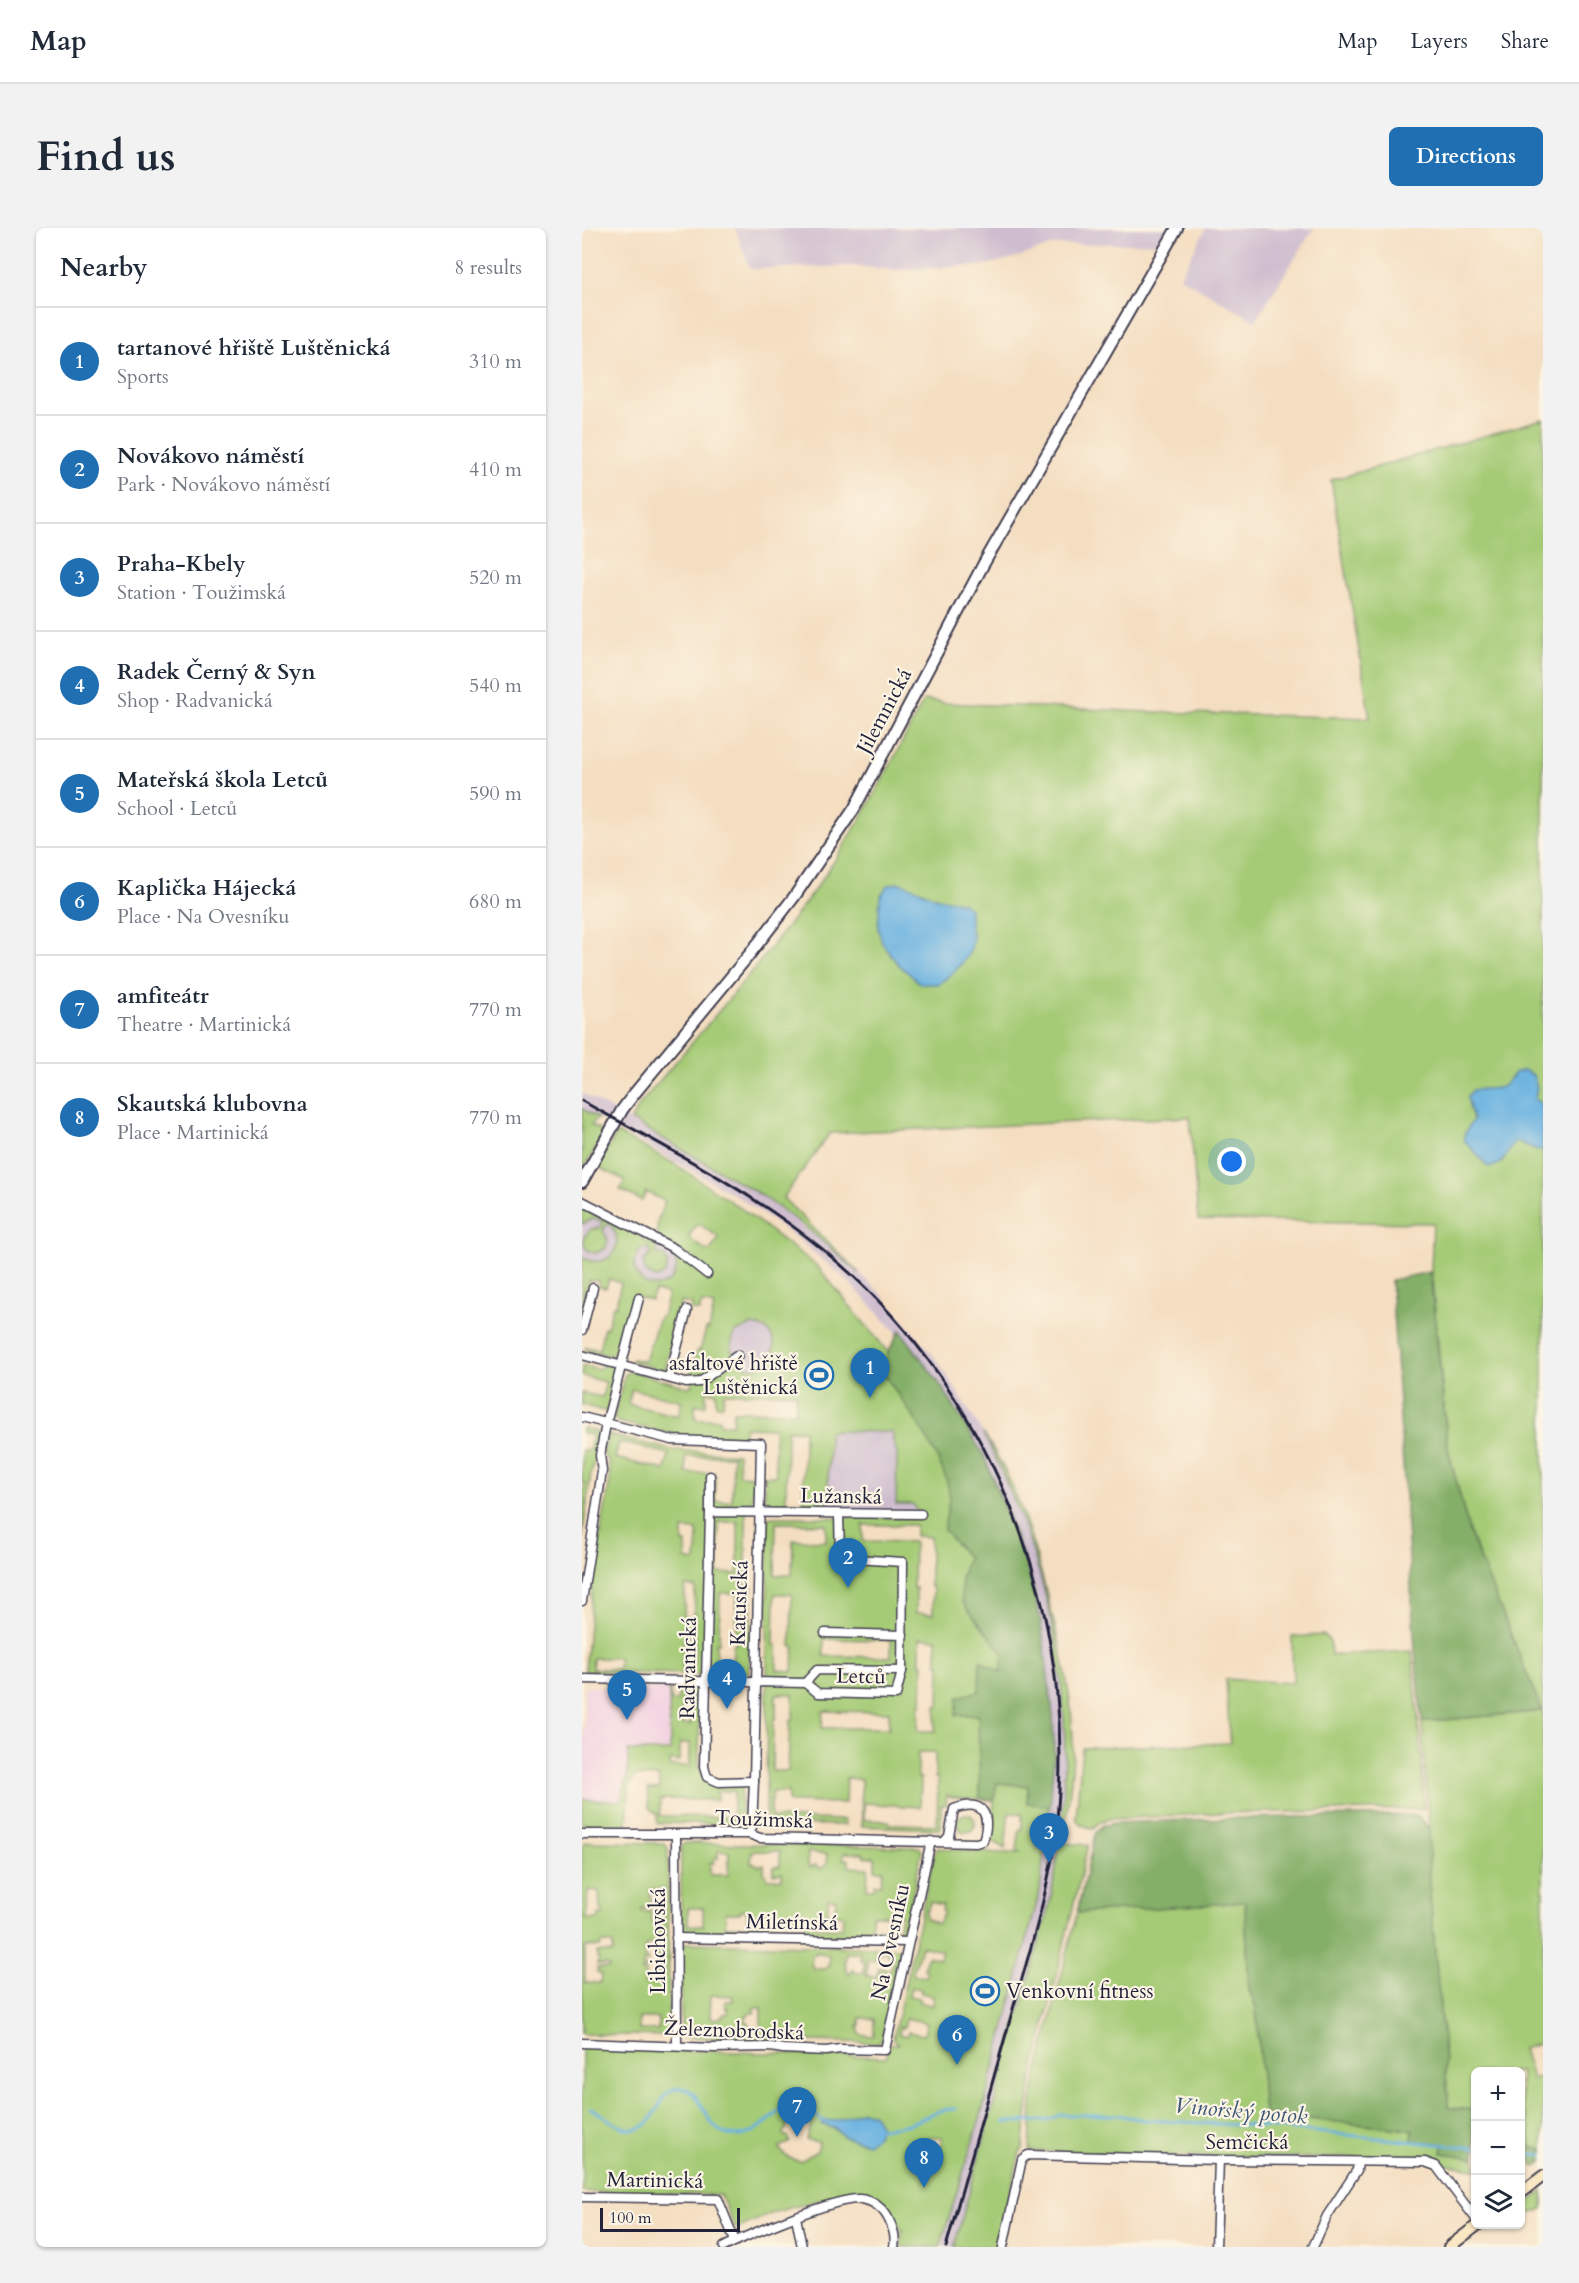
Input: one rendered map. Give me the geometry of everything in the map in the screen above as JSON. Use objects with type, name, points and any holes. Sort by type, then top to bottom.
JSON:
[{"type":"main road","points":[[1525,2190],[1543,2176]]},
{"type":"main road","points":[[1449,2247],[1472,2229]]},
{"type":"street","name":"Jilemnická","points":[[582,1182],[634,1094],[749,955],[800,888],[854,809],[983,565],[1177,228]]},
{"type":"street","points":[[582,1201],[675,1249],[707,1274]]},
{"type":"street","points":[[582,1330],[593,1288]]},
{"type":"street","points":[[582,1601],[602,1471],[600,1455],[620,1366],[639,1298]]},
{"type":"street","points":[[669,1378],[687,1310]]},
{"type":"street","points":[[582,1355],[686,1383],[700,1382],[738,1355]]},
{"type":"street","points":[[582,1417],[606,1424]]},
{"type":"street","name":"Katusická","points":[[606,1424],[672,1440],[760,1443],[754,1781],[752,1827],[749,1834]]},
{"type":"street","name":"Radvanická","points":[[710,1476],[705,1772],[707,1777],[719,1782],[754,1781]]},
{"type":"street","points":[[710,1512],[760,1513]]},
{"type":"street","name":"Lužanská","points":[[760,1513],[921,1514]]},
{"type":"street","name":"Letců","points":[[582,1679],[805,1683],[818,1693],[896,1695],[902,1671],[903,1562],[840,1558],[840,1514]]},
{"type":"street","points":[[825,1633],[903,1635]]},
{"type":"street","name":"Letců","points":[[805,1683],[817,1670],[902,1671]]},
{"type":"street","name":"Toužimská","points":[[582,1834],[749,1834],[760,1838],[976,1843],[983,1841],[987,1828],[987,1817],[981,1808],[969,1805],[954,1809],[949,1836],[944,1842]]},
{"type":"street","name":"Libichovská","points":[[676,1835],[677,2046]]},
{"type":"street","name":"Na Ovesníku","points":[[885,2050],[931,1841]]},
{"type":"street","name":"Miletínská","points":[[676,1938],[908,1942]]},
{"type":"street","name":"Železnobrodská","points":[[582,2043],[771,2047],[826,2051],[885,2050]]},
{"type":"street","name":"Semčická","points":[[1003,2247],[1022,2159],[1026,2156],[1431,2163],[1436,2166],[1471,2212]]},
{"type":"street","points":[[1216,2247],[1219,2160]]},
{"type":"street","points":[[1313,2247],[1328,2216],[1357,2170],[1358,2162]]},
{"type":"street","name":"Martinická","points":[[582,2197],[718,2199],[735,2241]]},
{"type":"street","points":[[724,2247],[828,2205],[859,2198],[874,2203],[885,2212],[891,2222],[894,2247]]},
{"type":"street","points":[[796,2217],[802,2247]]},
{"type":"shaded area","points":[[735,228],[1175,228],[1166,243],[1053,245],[986,265],[895,270],[853,266],[750,269]]},
{"type":"shaded area","points":[[1206,228],[1314,228],[1255,321],[1180,277]]},
{"type":"shaded area","points":[[582,1093],[761,1195],[844,1258],[882,1295],[938,1361],[983,1433],[1009,1487],[1032,1546],[1056,1640],[1064,1702],[1066,1762],[1063,1823],[1050,1903],[954,2247],[942,2247],[965,2155],[1036,1900],[1049,1821],[1052,1762],[899,1335],[850,1283],[798,1239],[737,1196],[582,1109]]},
{"type":"shaded area","points":[[598,1219],[613,1227],[617,1240],[615,1250],[609,1258],[596,1262],[582,1257],[582,1224]]},
{"type":"shaded area","points":[[655,1245],[663,1246],[670,1251],[675,1258],[675,1274],[670,1281],[663,1286],[655,1287],[647,1286],[640,1281],[635,1274],[634,1266],[635,1258],[640,1251],[647,1246]]},
{"type":"shaded area","points":[[753,1325],[761,1326],[768,1331],[773,1338],[773,1354],[768,1361],[761,1366],[753,1367],[745,1366],[738,1361],[733,1354],[732,1346],[733,1338],[738,1331],[745,1326]]},
{"type":"shaded area","points":[[829,1431],[893,1432],[897,1453],[896,1504],[913,1503],[917,1512],[826,1509]]},
{"type":"shaded area","points":[[585,1687],[669,1689],[670,1751],[628,1775],[620,1801],[583,1799]]},
{"type":"green space","points":[[1543,419],[1543,2049],[1541,2043],[1523,2049],[1532,2079],[1543,2076],[1543,2150],[1530,2147],[1525,2116],[1525,2067],[1471,2067],[1471,2110],[1449,2108],[1429,1884],[1429,1829],[1422,1722],[1542,1711],[1469,1531],[1448,1449],[1431,1269],[1433,1223],[1198,1220],[1190,1117],[830,1133],[783,1198],[859,1273],[807,1228],[761,1195],[631,1120],[641,1103],[759,963],[825,875],[865,811],[924,700],[945,703],[1151,712],[1370,718],[1331,480]]},
{"type":"green space","points":[[582,1109],[598,1118],[591,1125],[605,1133],[582,1171]]},
{"type":"green space","points":[[617,1133],[673,1163],[739,1207],[817,1266],[888,1352],[900,1330],[941,1386],[983,1454],[1029,1573],[1040,1617],[1053,1716],[1054,1757],[1040,1890],[985,2102],[940,2247],[900,2247],[902,2230],[883,2202],[851,2192],[778,2211],[736,2229],[720,2195],[582,2192],[582,2047],[886,2057],[890,2044],[898,2044],[893,2039],[935,1851],[938,1848],[1020,1853],[1017,1851],[1019,1830],[1022,1830],[1022,1814],[1009,1813],[1005,1849],[991,1840],[994,1800],[947,1795],[946,1805],[941,1805],[939,1829],[862,1826],[861,1779],[846,1778],[845,1803],[788,1802],[788,1792],[771,1792],[771,1818],[844,1820],[845,1825],[766,1824],[768,1517],[920,1518],[913,1504],[896,1504],[897,1453],[893,1432],[829,1431],[828,1503],[813,1502],[813,1509],[765,1508],[765,1476],[776,1476],[774,1428],[745,1427],[743,1437],[737,1438],[685,1437],[618,1422],[614,1418],[625,1374],[631,1371],[688,1387],[692,1385],[691,1373],[697,1350],[700,1351],[706,1329],[709,1329],[714,1306],[702,1303],[699,1311],[691,1310],[692,1304],[681,1302],[665,1371],[631,1361],[632,1359],[645,1361],[668,1294],[655,1291],[651,1300],[635,1297],[618,1357],[585,1350],[586,1347],[599,1350],[604,1327],[607,1328],[613,1305],[616,1306],[621,1283],[609,1279],[606,1288],[598,1286],[599,1281],[589,1280],[582,1308],[582,1257],[591,1261],[607,1259],[613,1254],[617,1239],[608,1223],[603,1230],[608,1240],[606,1248],[596,1253],[588,1250],[584,1237],[591,1229],[600,1228],[602,1220],[592,1219],[582,1224],[582,1209],[640,1234],[644,1241],[658,1242],[657,1222],[665,1201],[646,1192],[642,1201],[620,1190],[625,1180],[597,1167]],"holes":[[[698,1223],[719,1238],[709,1252],[692,1241],[689,1236]],[[657,1244],[672,1252],[677,1267],[671,1280],[658,1286],[642,1281],[635,1271],[634,1264],[639,1251],[648,1246],[651,1254],[643,1262],[646,1273],[656,1278],[665,1274],[668,1263],[664,1256],[656,1253]],[[751,1325],[764,1329],[772,1336],[774,1345],[772,1355],[758,1367],[748,1367],[737,1360],[743,1354],[741,1351],[733,1354],[733,1338],[736,1332]],[[632,1389],[682,1401],[678,1416],[628,1404]],[[706,1392],[716,1392],[716,1405],[723,1405],[724,1393],[796,1393],[796,1412],[733,1411],[733,1424],[720,1424],[720,1419],[695,1419],[695,1405],[706,1405]],[[787,1430],[804,1430],[803,1503],[786,1502]],[[776,1523],[826,1524],[826,1541],[793,1540],[792,1575],[775,1575]],[[863,1525],[915,1525],[915,1536],[930,1537],[930,1587],[933,1588],[933,1614],[916,1613],[916,1588],[913,1588],[914,1542],[863,1541]],[[775,1594],[792,1594],[793,1671],[777,1670],[777,1645],[774,1645]],[[920,1638],[937,1639],[937,1664],[940,1664],[939,1706],[936,1706],[935,1731],[918,1731],[919,1705],[922,1705],[923,1664],[920,1664]],[[824,1639],[891,1640],[891,1657],[824,1656]],[[776,1694],[793,1694],[788,1771],[772,1771]],[[823,1711],[889,1712],[889,1728],[822,1728]],[[918,1752],[935,1752],[935,1778],[938,1778],[937,1825],[890,1824],[889,1821],[864,1820],[864,1803],[920,1807],[921,1778],[918,1778]],[[930,1902],[943,1905],[944,1912],[938,1924],[926,1919],[926,1909]],[[921,1946],[942,1951],[940,1959],[927,1956],[924,1970],[927,1971],[926,1977],[914,1975],[913,1968]],[[911,1987],[921,1989],[921,1993],[933,1996],[933,2006],[919,2002],[919,1998],[909,1996]],[[906,2018],[927,2023],[924,2035],[908,2032],[907,2036],[899,2034],[900,2027],[904,2028]],[[863,2111],[880,2125],[871,2141],[865,2142],[853,2140],[828,2127],[826,2121],[835,2121]],[[798,2116],[812,2121],[806,2140],[819,2142],[817,2151],[801,2161],[788,2157],[779,2147],[790,2142],[788,2136],[784,2136],[783,2132],[786,2130],[788,2120]],[[929,2137],[942,2138],[940,2159],[926,2155]]]},
{"type":"green space","points":[[1430,1272],[1448,1449],[1469,1531],[1542,1711],[1422,1722],[1415,1650],[1391,1280]]},
{"type":"green space","points":[[900,1330],[941,1386],[983,1454],[1029,1573],[1040,1617],[1053,1716],[1054,1757],[1050,1807],[1027,1803],[1028,1786],[997,1783],[994,1800],[980,1799],[978,1715],[956,1715],[958,1697],[979,1691],[980,1661],[1001,1672],[1003,1653],[962,1602],[961,1577],[968,1558],[944,1530],[949,1497],[946,1480],[922,1431],[883,1373],[888,1353]]},
{"type":"green space","points":[[606,1364],[615,1367],[616,1373],[607,1412],[582,1405],[582,1393],[602,1397],[606,1382],[582,1376],[582,1366],[598,1369]]},
{"type":"green space","points":[[582,1428],[602,1433],[591,1474],[582,1540],[582,1495],[585,1483],[582,1483],[582,1450],[589,1451],[593,1436],[582,1433]]},
{"type":"green space","points":[[983,1433],[1006,1473],[1024,1517],[1044,1584],[1066,1676],[1073,1747],[1063,1843],[1088,1845],[1032,2077],[1023,2149],[1020,2152],[997,2247],[954,2247],[1050,1903],[1060,1841],[1065,1780],[1064,1720],[1058,1662],[1048,1604],[1031,1547],[1010,1490]]},
{"type":"green space","points":[[608,1435],[672,1450],[738,1454],[739,1475],[752,1476],[754,1484],[751,1505],[746,1509],[746,1585],[752,1586],[749,1672],[742,1675],[585,1672],[593,1576],[610,1481],[609,1461],[603,1454]],"holes":[[[619,1442],[669,1454],[665,1470],[615,1458]],[[686,1456],[733,1456],[732,1501],[715,1501],[715,1473],[686,1473]],[[719,1522],[738,1522],[738,1574],[718,1573]],[[683,1529],[697,1530],[696,1560],[693,1562],[686,1559],[686,1543],[683,1543]],[[685,1586],[695,1587],[694,1617],[684,1617]],[[720,1593],[737,1593],[736,1644],[733,1644],[732,1670],[716,1669],[716,1643],[719,1643]],[[684,1636],[694,1636],[694,1662],[691,1667],[683,1667]],[[593,1658],[619,1658],[618,1669],[592,1669]]]},
{"type":"green space","points":[[1323,1635],[1330,1641],[1331,1655],[1412,1651],[1424,1809],[1222,1813],[1108,1819],[1098,1823],[1093,1829],[1076,1819],[1082,1748],[1230,1743],[1226,1679],[1293,1683],[1292,1637]]},
{"type":"green space","points":[[669,1689],[671,1689],[671,1701],[678,1701],[678,1689],[700,1691],[699,1766],[704,1778],[741,1784],[741,1824],[657,1823],[657,1814],[649,1808],[648,1789],[659,1789],[659,1777],[634,1776],[629,1788],[627,1825],[582,1824],[583,1799],[620,1801],[628,1775],[628,1751],[670,1751]],"holes":[[[683,1693],[693,1694],[690,1725],[682,1724]],[[680,1743],[690,1743],[690,1766],[670,1766],[670,1760],[679,1761]],[[717,1791],[734,1791],[733,1817],[660,1816],[660,1799],[717,1800]]]},
{"type":"green space","points":[[966,1814],[972,1817],[975,1823],[972,1829],[966,1832],[960,1829],[957,1823],[960,1817]]},
{"type":"green space","points":[[1418,1815],[1429,1829],[1429,1884],[1449,2108],[1471,2110],[1471,2157],[1442,2153],[1444,2144],[1412,2141],[1413,2130],[1264,2114],[1256,2007],[1249,1990],[1245,1902],[1077,1913],[1095,1834],[1102,1826],[1114,1823]]},
{"type":"green space","points":[[586,1842],[664,1843],[668,1848],[669,2032],[665,2036],[582,2034],[582,1848]],"holes":[[[650,1889],[663,1889],[663,1922],[659,1922],[659,1925],[651,1922],[651,1912],[642,1911],[642,1908],[651,1908]],[[588,1890],[599,1891],[600,1909],[603,1910],[603,1915],[599,1915],[599,1919],[587,1919]],[[601,1943],[613,1944],[613,1953],[597,1952],[599,1959],[597,1965],[607,1965],[609,1968],[597,1968],[597,1972],[601,1974],[600,1983],[585,1983],[585,1947],[600,1947]],[[647,1944],[657,1944],[658,1984],[645,1984],[645,1972],[642,1972],[642,1969],[647,1969],[643,1966],[643,1962],[648,1961],[644,1957]],[[639,2018],[658,2018],[658,2030],[639,2030]]]},
{"type":"green space","points":[[685,1843],[919,1847],[922,1851],[904,1933],[899,1937],[685,1932],[681,1927],[681,1847]],"holes":[[[718,1851],[729,1852],[728,1875],[710,1875],[710,1863],[714,1863],[714,1858],[718,1858]],[[752,1851],[780,1851],[780,1866],[773,1867],[773,1874],[782,1873],[782,1879],[767,1879],[764,1864],[758,1866],[751,1863]],[[808,1852],[827,1854],[827,1865],[819,1869],[816,1865],[810,1867]],[[844,1853],[863,1853],[864,1857],[875,1857],[875,1870],[883,1870],[881,1884],[875,1884],[874,1889],[867,1889],[868,1868],[849,1867],[849,1859],[843,1859]],[[828,1899],[836,1899],[834,1917],[843,1916],[842,1928],[818,1928],[817,1925],[813,1925],[814,1914],[828,1914]],[[688,1908],[703,1908],[703,1926],[688,1925]],[[747,1911],[747,1926],[725,1926],[726,1913]],[[769,1914],[796,1915],[796,1919],[805,1919],[805,1927],[769,1926]],[[872,1915],[901,1915],[899,1929],[872,1929]]]},
{"type":"green space","points":[[1245,1902],[1249,1990],[1256,2007],[1264,2114],[1413,2130],[1413,2141],[1444,2144],[1442,2153],[1471,2157],[1471,2168],[1441,2164],[1431,2159],[1226,2157],[1030,2151],[1032,2102],[1036,2078],[1077,1913]]},
{"type":"green space","points":[[685,1943],[898,1948],[900,1951],[882,2038],[877,2043],[685,2037],[681,2034],[681,1948]],"holes":[[[816,1952],[829,1955],[829,1965],[826,1969],[814,1969],[811,1965],[812,1955],[816,1955]],[[888,1952],[888,1955],[893,1956],[890,1970],[879,1968],[877,1977],[867,1976],[867,1960],[875,1960],[875,1953]],[[846,1953],[861,1953],[864,1973],[856,1973],[853,1969],[851,1973],[848,1973],[845,1965]],[[711,1995],[733,1996],[733,2001],[725,2001],[728,2014],[715,2019],[710,2017]],[[754,2008],[761,2008],[761,2028],[748,2028],[748,2022],[745,2022],[748,2013],[754,2013]],[[860,2018],[874,2019],[874,2036],[860,2035],[858,2027]]]},
{"type":"green space","points":[[1525,2115],[1530,2147],[1543,2150],[1543,2161],[1535,2167],[1525,2162]]},
{"type":"green space","points":[[1543,2191],[1543,2209],[1525,2216],[1525,2206]]},
{"type":"water","points":[[896,883],[938,898],[960,902],[970,909],[970,926],[973,937],[971,949],[955,971],[939,984],[921,984],[899,965],[882,943],[878,928],[880,897],[887,886]]},
{"type":"water","points":[[1524,1070],[1533,1075],[1537,1087],[1535,1099],[1543,1106],[1543,1151],[1515,1142],[1502,1162],[1488,1167],[1464,1140],[1464,1135],[1473,1120],[1467,1097],[1473,1090],[1504,1086],[1515,1073]]},
{"type":"water","points":[[863,2111],[874,2115],[880,2125],[877,2136],[868,2143],[844,2137],[836,2129],[821,2124],[824,2120],[835,2121]]},
{"type":"waterway","name":"Vinořský potok","points":[[590,2108],[625,2128],[636,2129],[651,2120],[671,2090],[679,2088],[693,2094],[713,2124],[726,2134],[739,2136],[750,2133],[787,2107],[796,2105],[809,2109],[824,2122]]},
{"type":"waterway","name":"Vinořský potok","points":[[876,2128],[905,2125],[939,2111],[956,2109]]},
{"type":"waterway","name":"Vinořský potok","points":[[1004,2122],[1040,2121],[1060,2115],[1117,2115],[1145,2120],[1257,2126],[1471,2147]]},
{"type":"waterway","name":"Vinořský potok","points":[[1525,2153],[1543,2155]]},
{"type":"railway","points":[[582,1101],[705,1169],[764,1206],[821,1248],[884,1307],[938,1373],[983,1446],[1018,1525],[1043,1607],[1057,1692],[1060,1777],[1051,1863],[1043,1900],[946,2247]]},
{"type":"place","name":"asfaltové hřiště Luštěnická","points":[[819,1375]]},
{"type":"place","name":"tartanové hřiště Luštěnická","points":[[870,1398]]},
{"type":"place","name":"Novákovo náměstí","points":[[848,1588]]},
{"type":"place","name":"Radek Černý & Syn","points":[[727,1709]]},
{"type":"place","name":"Mateřská škola Letců","points":[[627,1720]]},
{"type":"place","name":"Praha-Kbely","points":[[1049,1863]]},
{"type":"place","name":"Venkovní fitness","points":[[985,1991]]},
{"type":"place","name":"Kaplička Hájecká","points":[[957,2065]]},
{"type":"place","name":"amfiteátr","points":[[797,2137]]},
{"type":"place","name":"Skautská klubovna","points":[[924,2188]]}]
